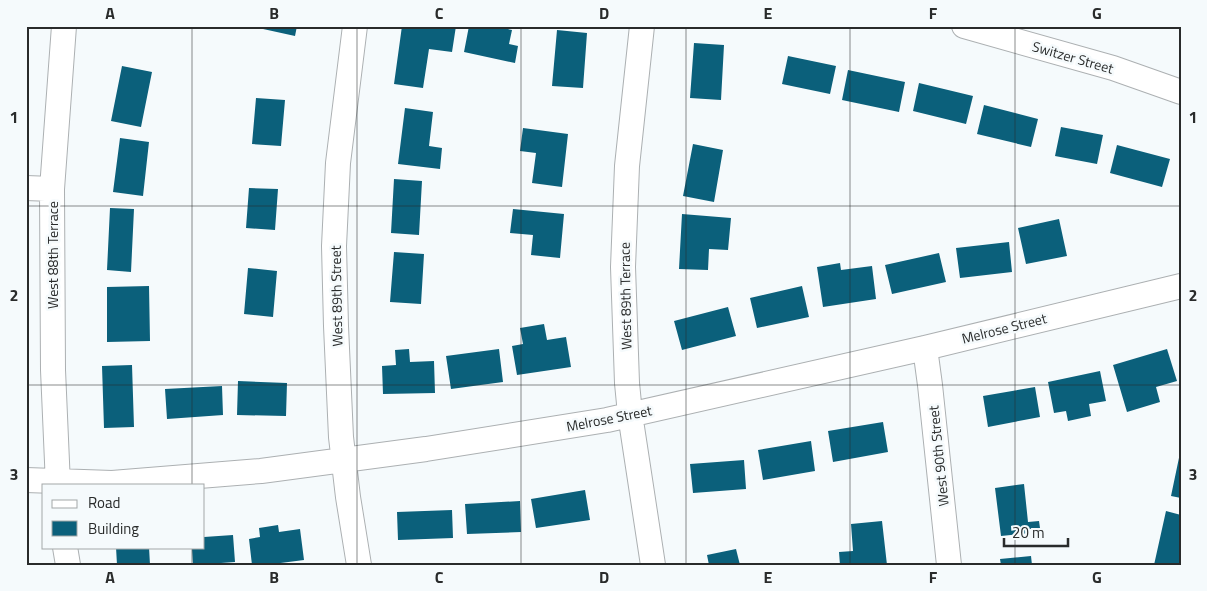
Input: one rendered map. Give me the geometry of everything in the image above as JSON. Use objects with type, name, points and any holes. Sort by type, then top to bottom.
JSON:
[{"type":"street","name":"West 88th Terrace","points":[[58,483],[53,370],[52,189],[64,26]]},
{"type":"street","name":"West 89th Street","points":[[355,26],[338,163],[334,246],[336,335],[344,460],[359,565]]},
{"type":"street","name":"West 89th Terrace","points":[[642,26],[627,166],[623,267],[627,383],[630,414],[653,565]]},
{"type":"street","name":"Switzer Street","points":[[964,26],[1113,68],[1181,92]]},
{"type":"street","points":[[26,188],[52,189]]},
{"type":"street","name":"Melrose Street","points":[[26,480],[58,483],[112,483],[261,471],[435,448],[607,420],[925,348],[1181,286]]},
{"type":"street","name":"West 90th Street","points":[[925,348],[949,565]]},
{"type":"street","points":[[65,548],[68,565]]},
{"type":"building","points":[[250,26],[297,26],[295,36]]},
{"type":"building","points":[[402,26],[456,26],[452,52],[429,49],[423,88],[394,84]]},
{"type":"building","points":[[469,26],[493,26],[512,30],[509,44],[518,46],[515,63],[464,52]]},
{"type":"building","points":[[557,30],[587,33],[583,88],[552,86]]},
{"type":"building","points":[[694,43],[724,45],[721,100],[690,98]]},
{"type":"building","points":[[788,56],[836,66],[830,94],[782,84]]},
{"type":"building","points":[[122,66],[152,72],[141,127],[111,121]]},
{"type":"building","points":[[848,70],[905,82],[899,112],[842,100]]},
{"type":"building","points":[[919,83],[973,96],[966,124],[913,111]]},
{"type":"building","points":[[256,98],[285,100],[281,146],[252,144]]},
{"type":"building","points":[[984,105],[1038,119],[1031,147],[977,134]]},
{"type":"building","points":[[405,108],[433,112],[429,146],[442,148],[440,169],[398,164]]},
{"type":"building","points":[[1061,127],[1103,135],[1097,164],[1055,156]]},
{"type":"building","points":[[523,128],[568,134],[562,187],[532,183],[536,153],[520,151]]},
{"type":"building","points":[[120,138],[149,142],[143,196],[113,192]]},
{"type":"building","points":[[693,144],[723,150],[714,202],[683,196]]},
{"type":"building","points":[[1117,145],[1170,159],[1162,187],[1110,173]]},
{"type":"building","points":[[394,179],[422,181],[419,235],[391,233]]},
{"type":"building","points":[[249,188],[278,189],[275,230],[246,228]]},
{"type":"building","points":[[110,208],[134,209],[131,272],[107,270]]},
{"type":"building","points":[[513,209],[564,214],[560,258],[531,255],[533,235],[510,233]]},
{"type":"building","points":[[682,214],[731,218],[728,250],[709,249],[708,270],[679,269]]},
{"type":"building","points":[[1059,219],[1067,256],[1026,264],[1018,228]]},
{"type":"building","points":[[1009,242],[1012,272],[960,278],[956,248]]},
{"type":"building","points":[[394,252],[424,254],[421,304],[390,302]]},
{"type":"building","points":[[939,253],[946,282],[892,294],[885,265]]},
{"type":"building","points":[[840,263],[841,270],[872,266],[876,299],[823,307],[817,267]]},
{"type":"building","points":[[248,268],[277,271],[273,317],[244,314]]},
{"type":"building","points":[[149,286],[150,341],[107,342],[107,287]]},
{"type":"building","points":[[802,286],[809,317],[757,328],[750,298]]},
{"type":"building","points":[[728,307],[736,336],[682,350],[674,321]]},
{"type":"building","points":[[544,324],[547,340],[566,337],[571,367],[517,375],[512,346],[523,344],[520,328]]},
{"type":"building","points":[[409,349],[410,362],[434,361],[435,393],[383,394],[382,366],[396,365],[395,350]]},
{"type":"building","points":[[499,349],[503,382],[451,389],[446,356]]},
{"type":"building","points":[[1167,349],[1177,381],[1156,387],[1160,402],[1127,412],[1113,365]]},
{"type":"building","points":[[132,365],[134,427],[104,428],[102,366]]},
{"type":"building","points":[[1100,371],[1106,401],[1089,404],[1091,416],[1068,421],[1066,411],[1054,413],[1048,382]]},
{"type":"building","points":[[238,381],[287,383],[286,416],[237,415]]},
{"type":"building","points":[[222,386],[223,415],[167,419],[165,389]]},
{"type":"building","points":[[1035,387],[1040,417],[988,427],[983,396]]},
{"type":"building","points":[[883,422],[888,452],[833,462],[828,431]]},
{"type":"building","points":[[811,441],[815,471],[763,480],[758,450]]},
{"type":"building","points":[[1181,453],[1181,498],[1171,496]]},
{"type":"building","points":[[744,460],[746,489],[693,493],[690,464]]},
{"type":"building","points":[[1024,484],[1028,522],[1039,521],[1040,528],[1029,529],[1030,533],[1001,536],[995,488]]},
{"type":"building","points":[[585,490],[590,520],[536,528],[531,499]]},
{"type":"building","points":[[520,501],[521,532],[467,534],[465,504]]},
{"type":"building","points":[[452,510],[453,538],[398,540],[397,512]]},
{"type":"building","points":[[1166,511],[1181,515],[1181,565],[1154,565]]},
{"type":"building","points":[[882,521],[887,565],[840,565],[839,552],[853,551],[851,524]]},
{"type":"building","points":[[278,525],[279,532],[300,529],[304,560],[252,565],[249,539],[260,537],[259,528]]},
{"type":"building","points":[[233,535],[235,562],[193,565],[192,548],[205,548],[205,537]]},
{"type":"building","points":[[116,548],[149,548],[150,565],[117,565]]},
{"type":"building","points":[[736,549],[740,565],[709,565],[707,555]]},
{"type":"building","points":[[1031,556],[1032,565],[1001,565],[1000,559]]}]
